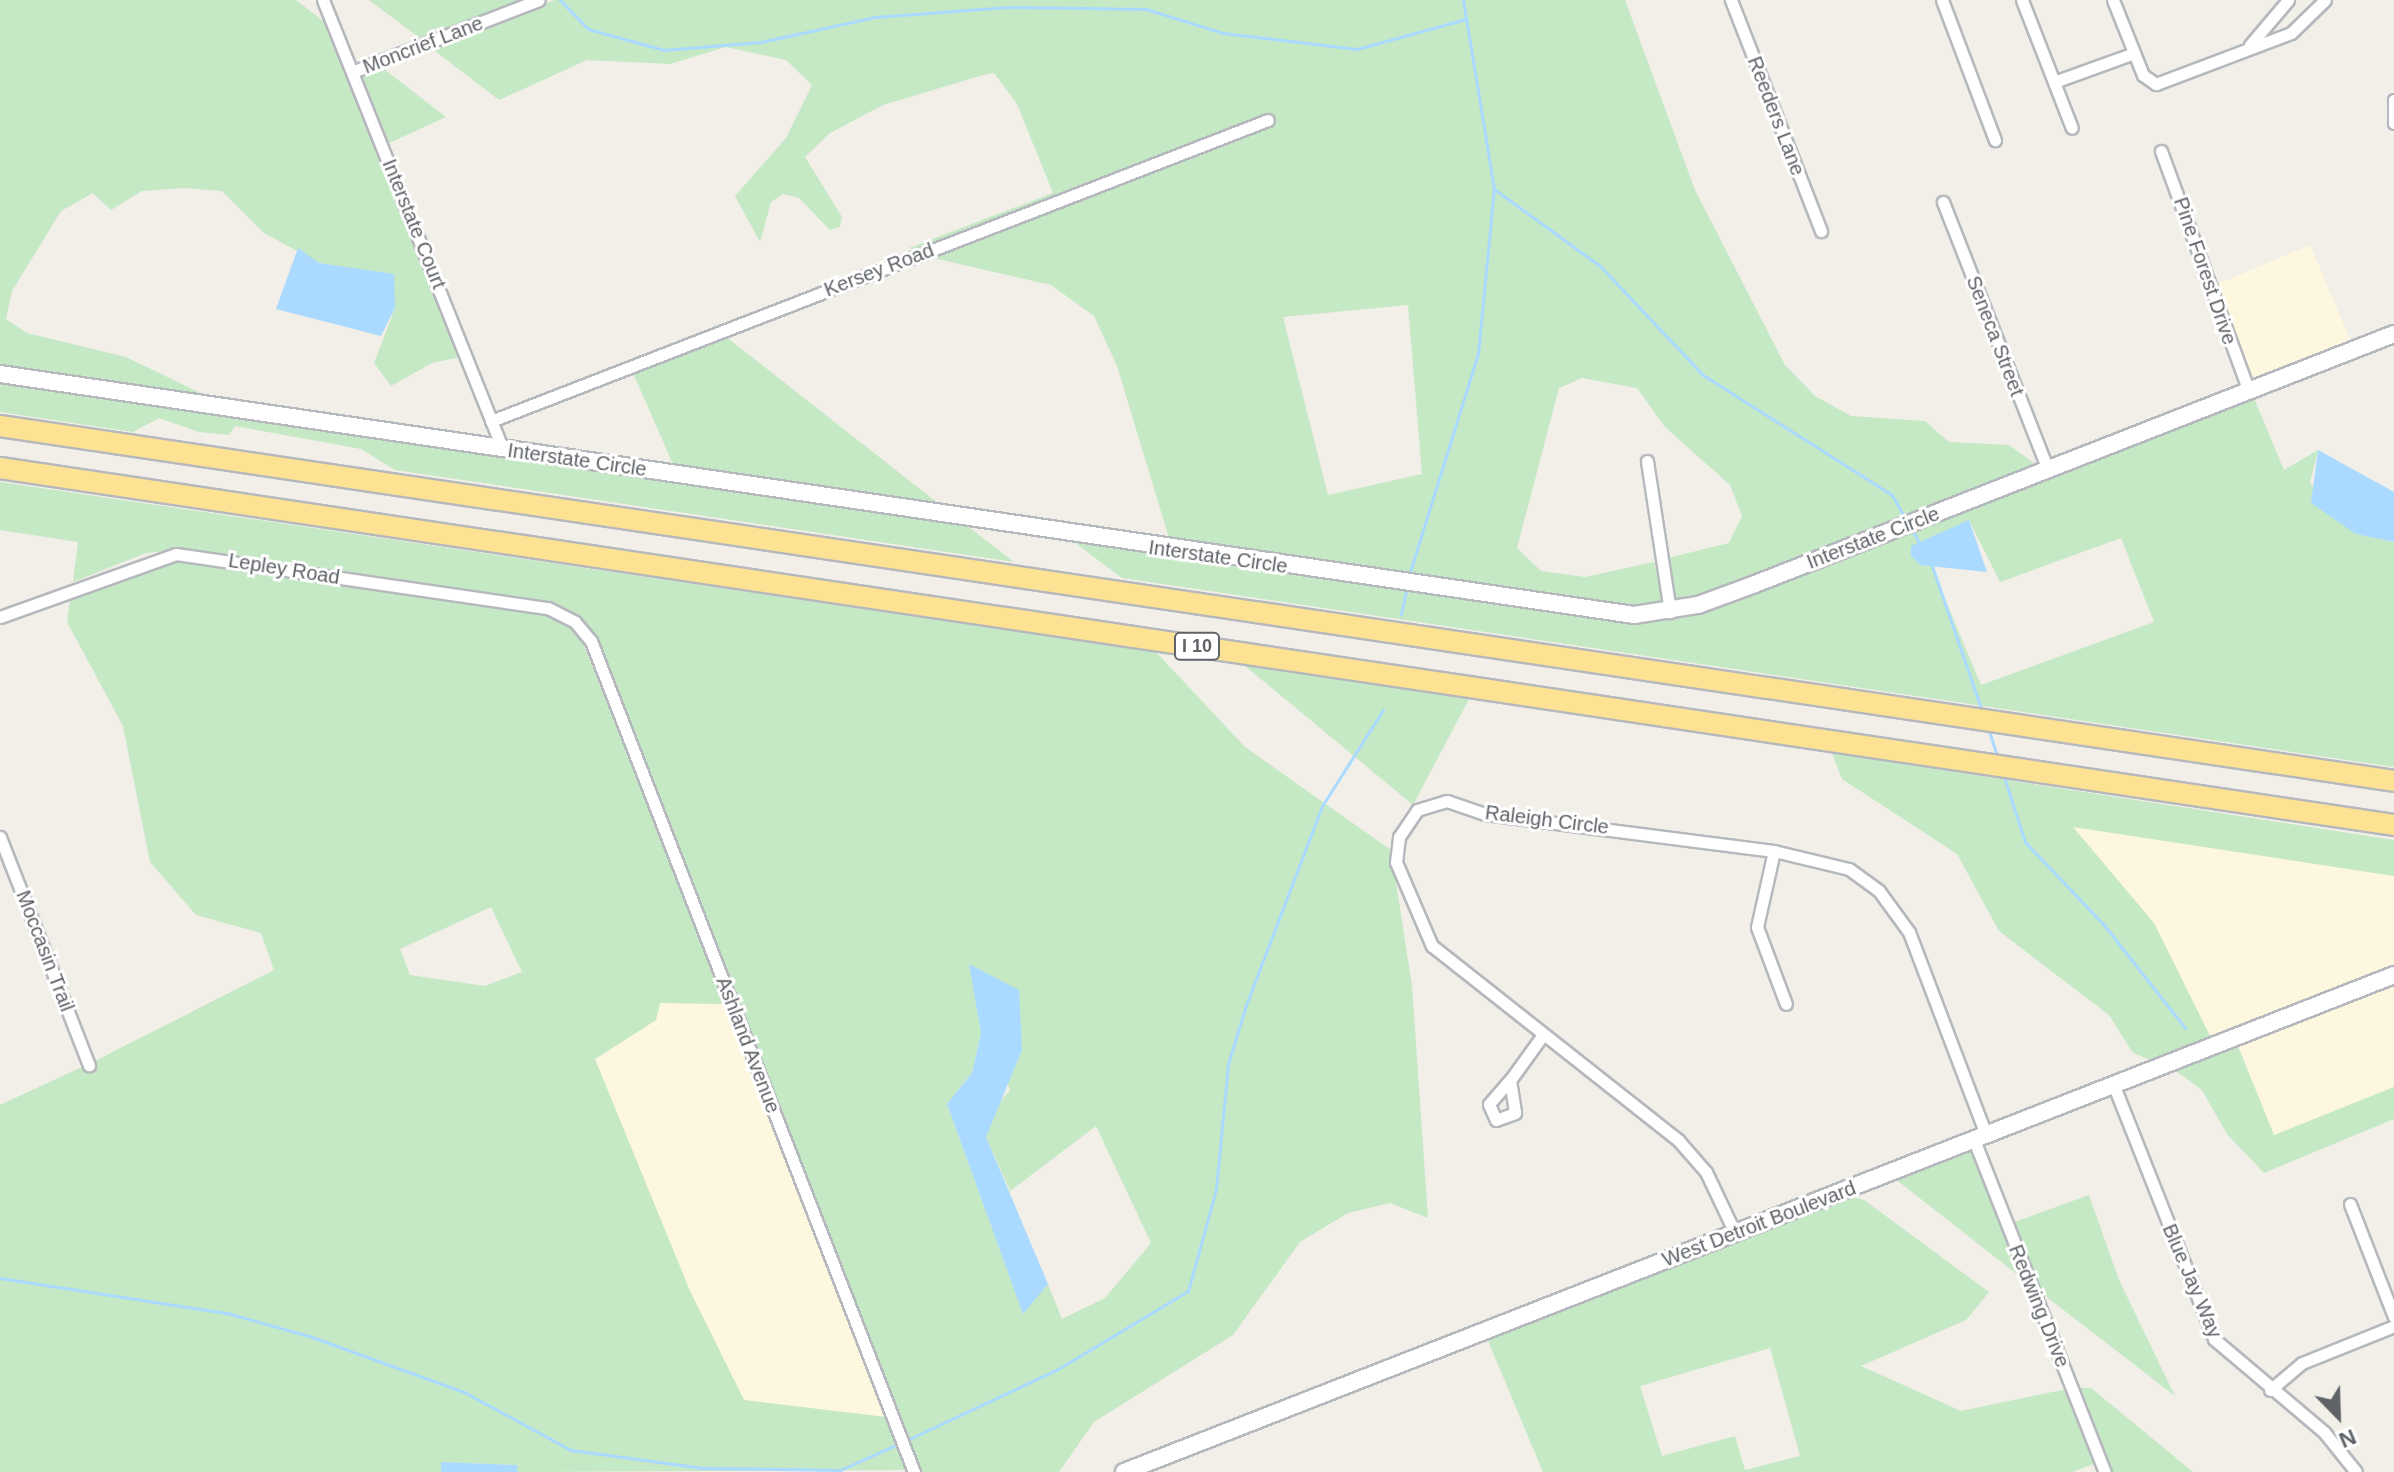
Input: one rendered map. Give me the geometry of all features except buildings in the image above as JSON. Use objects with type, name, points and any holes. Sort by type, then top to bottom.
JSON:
[{"type":"highway","name":"I 10","points":[[0,426],[2394,781]]},
{"type":"highway","name":"I 10","points":[[0,468],[2394,825]]},
{"type":"street","name":"Interstate Court","points":[[323,0],[502,448]]},
{"type":"street","name":"Moncrief Lane","points":[[352,72],[539,0]]},
{"type":"street","name":"Reeders Lane","points":[[1731,0],[1821,231]]},
{"type":"street","points":[[1942,0],[1995,140]]},
{"type":"street","points":[[2022,0],[2072,128]]},
{"type":"street","points":[[2113,0],[2143,75],[2156,84],[2301,27],[2325,0]]},
{"type":"street","points":[[2248,47],[2288,0]]},
{"type":"street","points":[[2054,82],[2134,53]]},
{"type":"street","points":[[2394,100],[2394,123]]},
{"type":"street","name":"Kersey Road","points":[[491,421],[1268,120]]},
{"type":"street","name":"Pine Forest Drive","points":[[2161,151],[2249,391]]},
{"type":"street","name":"Seneca Street","points":[[1943,202],[2048,470]]},
{"type":"street","name":"Interstate Circle","points":[[0,374],[1432,589],[1617,614],[1670,612],[2048,470],[2394,334]]},
{"type":"street","points":[[1647,461],[1670,612]]},
{"type":"street","name":"Lepley Road","points":[[0,617],[176,554],[534,606],[575,622]]},
{"type":"street","name":"Ashland Avenue","points":[[575,622],[596,655],[914,1472]]},
{"type":"street","name":"Raleigh Circle","points":[[1735,1233],[1692,1154],[1452,968],[1418,922],[1396,849],[1417,810],[1447,801],[1485,814],[1774,851],[1849,869],[1891,903],[1917,947],[1980,1137]]},
{"type":"street","name":"Moccasin Trail","points":[[0,837],[89,1065]]},
{"type":"street","points":[[1774,851],[1757,927],[1786,1004]]},
{"type":"street","name":"West Detroit Boulevard","points":[[1124,1472],[2394,975]]},
{"type":"street","points":[[1511,1079],[1542,1036]]},
{"type":"street","name":"Blue Jay Way","points":[[2114,1086],[2214,1339],[2270,1390],[2324,1432],[2356,1472]]},
{"type":"street","name":"Redwing Drive","points":[[1980,1137],[2105,1472]]},
{"type":"street","points":[[2350,1204],[2394,1317]]},
{"type":"street","points":[[2270,1390],[2302,1363],[2394,1326]]},
{"type":"shaded area","points":[[2310,245],[2352,344],[2256,385],[2214,286]]},
{"type":"shaded area","points":[[2073,827],[2394,876],[2394,968],[2212,1040],[2154,923]]},
{"type":"shaded area","points":[[2394,981],[2394,1087],[2274,1136],[2238,1044]]},
{"type":"shaded area","points":[[660,1003],[725,1004],[886,1417],[744,1400],[690,1291],[595,1060],[656,1020]]},
{"type":"green space","points":[[0,0],[296,0],[327,24],[461,357],[432,363],[391,386],[374,363],[395,308],[353,269],[319,263],[264,233],[222,191],[184,188],[142,191],[111,210],[93,193],[61,211],[12,291],[6,319],[27,333],[126,357],[217,401],[0,368]]},
{"type":"green space","points":[[369,0],[523,0],[421,39]]},
{"type":"green space","points":[[555,0],[1625,0],[1695,190],[1785,365],[1815,396],[1851,416],[1925,421],[1949,442],[2009,445],[2039,467],[1674,605],[1664,559],[1729,543],[1742,516],[1730,485],[1664,426],[1637,388],[1582,378],[1559,388],[1517,548],[1541,571],[1585,577],[1654,562],[1664,607],[1634,610],[1049,523],[1169,538],[1117,366],[1094,316],[1051,285],[929,257],[1274,124],[1270,113],[914,250],[909,248],[1053,193],[1017,104],[994,73],[983,75],[883,105],[830,133],[805,157],[842,217],[840,227],[830,230],[799,198],[783,194],[771,202],[760,242],[735,196],[786,138],[812,85],[786,60],[726,47],[670,64],[587,60],[499,100],[431,48]],"holes":[[[1408,305],[1422,474],[1328,495],[1283,317]]]},
{"type":"green space","points":[[380,66],[446,117],[387,144],[359,76]]},
{"type":"green space","points":[[725,336],[948,511],[675,469],[634,375]]},
{"type":"green space","points":[[0,380],[966,525],[1014,562],[395,470],[361,449],[235,426],[229,435],[199,432],[159,418],[133,432],[0,412]]},
{"type":"green space","points":[[2253,396],[2284,470],[2318,450],[2310,483],[2356,534],[2394,542],[2394,767],[1122,578],[1074,542],[1617,620],[1666,618]],"holes":[[[1969,520],[2000,582],[2121,538],[2154,622],[1981,685],[1931,566],[1920,565]]]},
{"type":"green space","points":[[0,482],[1156,652],[1245,747],[1391,850],[1412,986],[1428,1218],[1390,1203],[1348,1213],[1300,1242],[1233,1335],[1094,1422],[1059,1472],[919,1472],[670,827],[595,639],[581,621],[549,603],[185,549],[146,553],[73,582],[78,542],[0,530]],"holes":[[[970,965],[1010,1090],[989,1115],[986,1137],[1010,1191],[1096,1126],[1151,1243],[1105,1298],[1062,1319],[1048,1284],[1023,1313],[947,1104],[972,1073],[981,1033]]]},
{"type":"green space","points":[[176,560],[548,614],[579,633],[764,1102],[724,1004],[660,1003],[656,1020],[595,1059],[690,1291],[744,1400],[886,1417],[907,1470],[517,1472],[516,1465],[441,1462],[441,1472],[0,1472],[0,1105],[84,1066],[96,1069],[93,1062],[274,970],[261,933],[196,915],[150,862],[123,726],[67,622],[71,595]],"holes":[[[491,907],[522,972],[485,986],[410,975],[400,949]]]},
{"type":"green space","points":[[1244,665],[1469,699],[1413,805]]},
{"type":"green space","points":[[1832,753],[2394,840],[2394,876],[2073,827],[2154,923],[2212,1040],[2158,1063],[2133,1053],[2109,1015],[1999,931],[1957,854],[1842,779]]},
{"type":"green space","points":[[2237,1044],[2274,1135],[2394,1087],[2394,1119],[2264,1173],[2227,1134],[2202,1090],[2173,1069]]},
{"type":"green space","points":[[1971,1147],[2023,1279],[1894,1178]]},
{"type":"green space","points":[[2089,1195],[2119,1280],[2175,1396],[2039,1291],[2012,1223]]},
{"type":"green space","points":[[1847,1196],[1864,1200],[1989,1292],[1966,1320],[1861,1366],[1961,1411],[2067,1389],[2096,1463],[2072,1472],[1543,1472],[1486,1336]],"holes":[[[1770,1348],[1800,1456],[1745,1470],[1735,1436],[1662,1456],[1640,1386]]]},
{"type":"green space","points":[[2077,1388],[2091,1388],[2193,1472],[2111,1472]]},
{"type":"water","points":[[298,248],[319,263],[394,274],[395,308],[381,336],[276,309]]},
{"type":"water","points":[[2318,450],[2394,492],[2394,542],[2356,534],[2311,503]]},
{"type":"water","points":[[1969,520],[1987,572],[1920,565],[1911,556],[1911,546]]},
{"type":"water","points":[[969,964],[1019,990],[1022,1050],[986,1137],[1048,1284],[1023,1314],[947,1104],[972,1073],[981,1033]]},
{"type":"water","points":[[441,1462],[517,1465],[517,1472],[441,1472]]},
{"type":"waterway","points":[[560,0],[588,29],[664,50],[761,42],[875,17],[1008,7],[1146,9],[1223,33],[1357,49],[1466,19]]},
{"type":"waterway","points":[[1409,575],[1478,354],[1494,189],[1463,0]]},
{"type":"waterway","points":[[1494,189],[1600,266],[1703,375],[1892,495],[1905,518]]},
{"type":"waterway","points":[[1911,528],[1921,546]]},
{"type":"waterway","points":[[1932,566],[1983,714]]},
{"type":"waterway","points":[[1401,614],[1407,586]]},
{"type":"waterway","points":[[905,1441],[1058,1369],[1188,1291],[1216,1189],[1228,1064],[1246,1005],[1322,806],[1383,710]]},
{"type":"waterway","points":[[1988,728],[1998,759]]},
{"type":"waterway","points":[[2003,774],[2025,842],[2104,925],[2185,1028]]},
{"type":"waterway","points":[[0,1278],[227,1313],[309,1336],[464,1392],[571,1450],[703,1468],[840,1470],[898,1444]]}]
